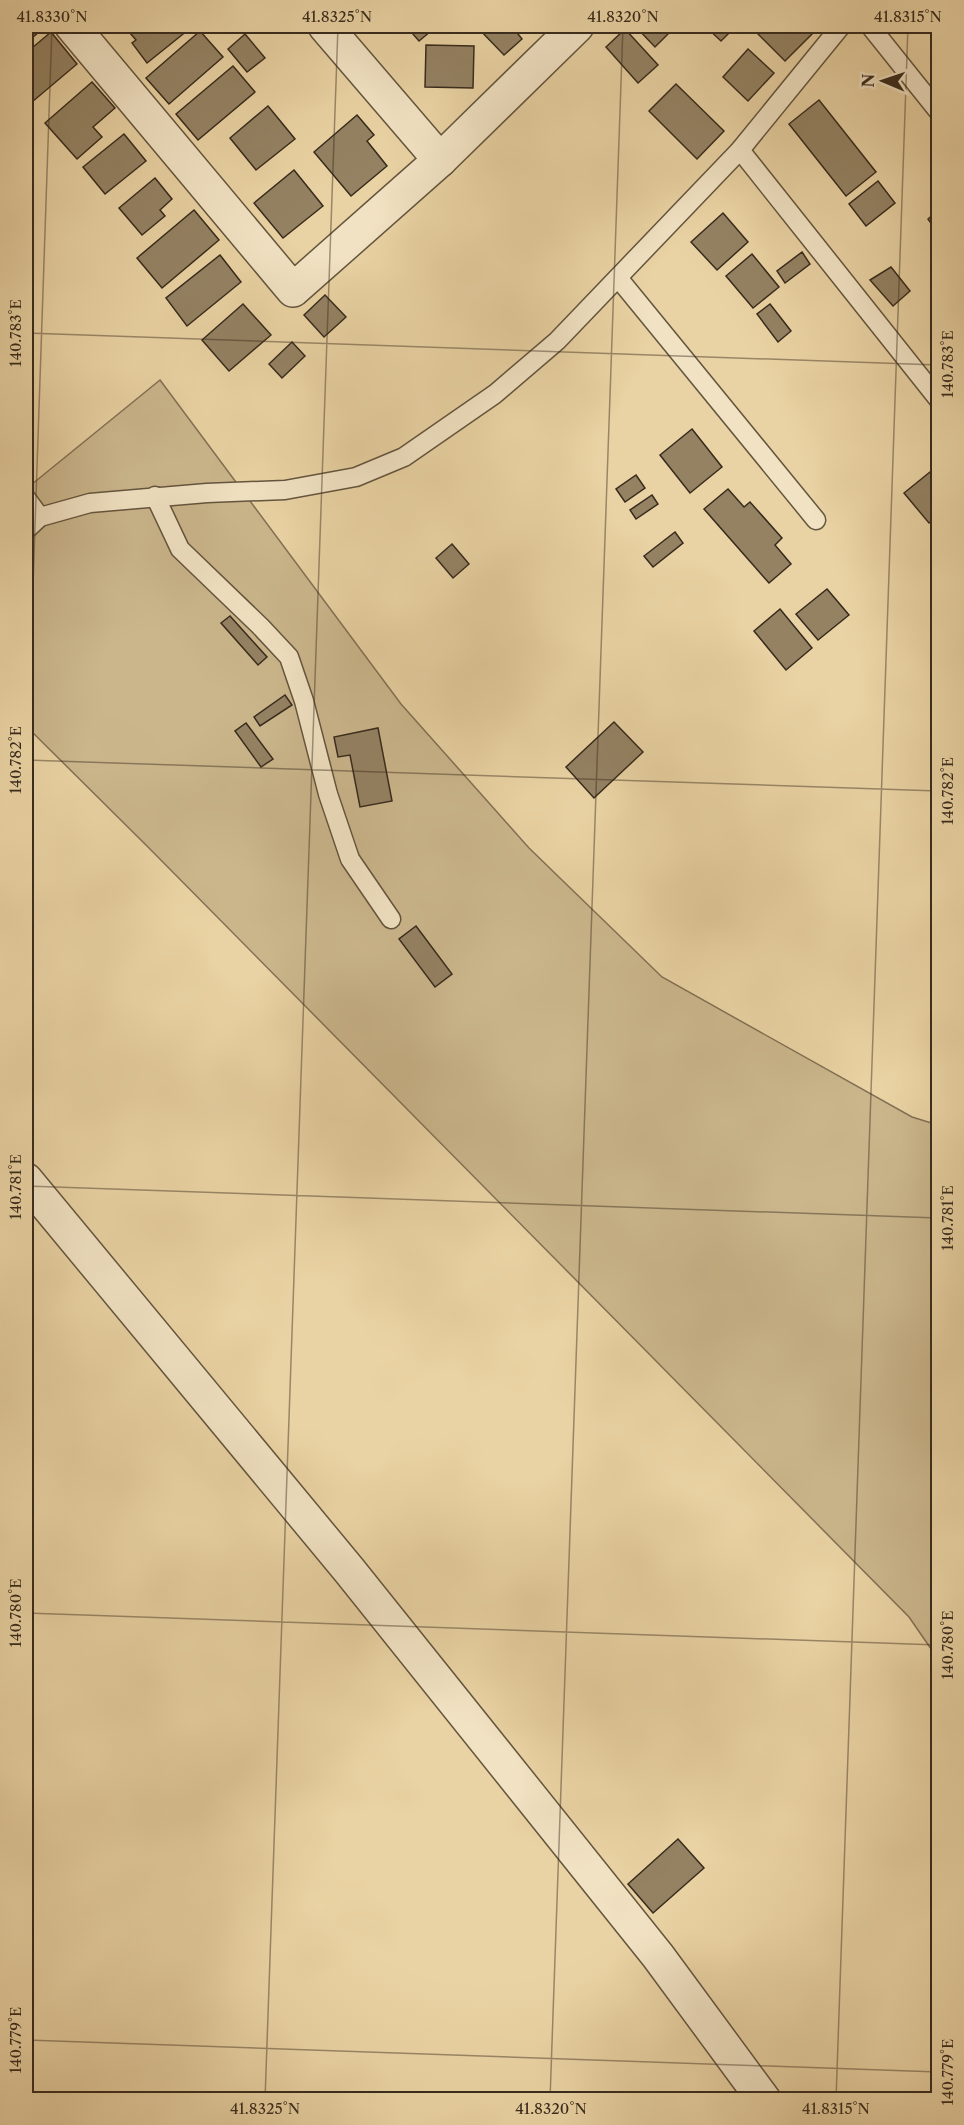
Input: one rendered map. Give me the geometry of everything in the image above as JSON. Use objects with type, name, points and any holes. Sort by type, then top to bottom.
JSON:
[{"type":"street","points":[[72,26],[293,290],[440,160],[577,26]]},
{"type":"street","points":[[325,26],[440,160]]},
{"type":"street","points":[[26,1180],[371,1597],[658,1956],[764,2100]]},
{"type":"lane","points":[[26,530],[40,517],[90,503],[155,496],[285,489],[356,477],[404,457],[495,394],[557,342],[740,150],[842,26]]},
{"type":"lane","points":[[870,26],[939,111]]},
{"type":"lane","points":[[740,150],[939,399]]},
{"type":"lane","points":[[619,279],[816,520]]},
{"type":"lane","points":[[155,496],[180,549],[289,657],[304,701],[328,794],[350,859],[391,919]]},
{"type":"lane","points":[[26,498],[40,517]]},
{"type":"shaded area","points":[[160,380],[401,704],[529,848],[662,977],[912,1117],[938,1125],[938,1659],[909,1617],[26,726],[26,489]]},
{"type":"building","points":[[27,26],[46,26],[26,43]]},
{"type":"building","points":[[124,26],[193,26],[147,63],[132,43],[136,40]]},
{"type":"building","points":[[406,26],[437,26],[419,41]]},
{"type":"building","points":[[476,26],[517,26],[514,29],[522,39],[504,55]]},
{"type":"building","points":[[676,26],[655,47],[636,27]]},
{"type":"building","points":[[705,26],[736,26],[721,41]]},
{"type":"building","points":[[750,26],[813,26],[817,29],[785,61]]},
{"type":"building","points":[[625,29],[658,65],[638,83],[606,47]]},
{"type":"building","points":[[200,31],[223,57],[169,104],[146,78]]},
{"type":"building","points":[[51,32],[77,64],[32,102],[26,94],[26,53]]},
{"type":"building","points":[[245,34],[265,58],[247,72],[228,49]]},
{"type":"building","points":[[426,45],[474,46],[473,88],[425,87]]},
{"type":"building","points":[[748,49],[774,73],[748,101],[723,77]]},
{"type":"building","points":[[233,66],[255,92],[198,140],[176,114]]},
{"type":"building","points":[[92,82],[115,108],[93,127],[102,137],[77,159],[45,123]]},
{"type":"building","points":[[676,84],[724,131],[697,159],[649,111]]},
{"type":"building","points":[[819,100],[876,172],[846,196],[789,124]]},
{"type":"building","points":[[268,106],[295,139],[256,170],[230,138]]},
{"type":"building","points":[[357,115],[374,135],[367,141],[387,166],[351,196],[314,152]]},
{"type":"building","points":[[124,134],[146,161],[105,194],[83,167]]},
{"type":"building","points":[[294,170],[323,206],[283,238],[254,203]]},
{"type":"building","points":[[155,178],[172,199],[160,210],[165,216],[142,235],[119,208]]},
{"type":"building","points":[[878,181],[895,203],[866,226],[849,204]]},
{"type":"building","points":[[194,210],[219,240],[162,288],[137,258]]},
{"type":"building","points":[[938,210],[938,233],[928,219]]},
{"type":"building","points":[[723,213],[748,242],[717,270],[691,242]]},
{"type":"building","points":[[802,252],[810,264],[785,283],[777,271]]},
{"type":"building","points":[[752,254],[779,287],[753,308],[726,276]]},
{"type":"building","points":[[220,255],[241,282],[187,326],[166,298]]},
{"type":"building","points":[[891,267],[910,291],[893,306],[870,280]]},
{"type":"building","points":[[325,295],[346,317],[324,337],[304,315]]},
{"type":"building","points":[[243,304],[271,335],[229,371],[202,340]]},
{"type":"building","points":[[770,304],[791,331],[778,342],[757,314]]},
{"type":"building","points":[[292,342],[305,356],[282,378],[269,364]]},
{"type":"building","points":[[692,429],[722,467],[690,493],[660,455]]},
{"type":"building","points":[[930,472],[938,482],[938,515],[929,523],[904,493]]},
{"type":"building","points":[[636,475],[645,488],[625,502],[616,489]]},
{"type":"building","points":[[728,489],[744,507],[750,502],[782,538],[775,545],[791,564],[769,583],[704,509]]},
{"type":"building","points":[[652,495],[658,504],[636,519],[630,510]]},
{"type":"building","points":[[675,532],[683,543],[653,567],[644,556]]},
{"type":"building","points":[[452,544],[469,564],[453,578],[436,558]]},
{"type":"building","points":[[827,589],[849,615],[818,640],[796,614]]},
{"type":"building","points":[[780,609],[812,648],[786,670],[754,631]]},
{"type":"building","points":[[230,616],[267,657],[258,665],[221,623]]},
{"type":"building","points":[[285,695],[292,705],[260,726],[254,717]]},
{"type":"building","points":[[614,722],[643,752],[594,798],[566,767]]},
{"type":"building","points":[[246,723],[273,759],[261,767],[235,731]]},
{"type":"building","points":[[378,728],[392,801],[360,807],[350,755],[338,757],[334,737]]},
{"type":"building","points":[[416,926],[452,974],[435,987],[399,939]]},
{"type":"building","points":[[678,1839],[704,1868],[653,1913],[628,1884]]}]
